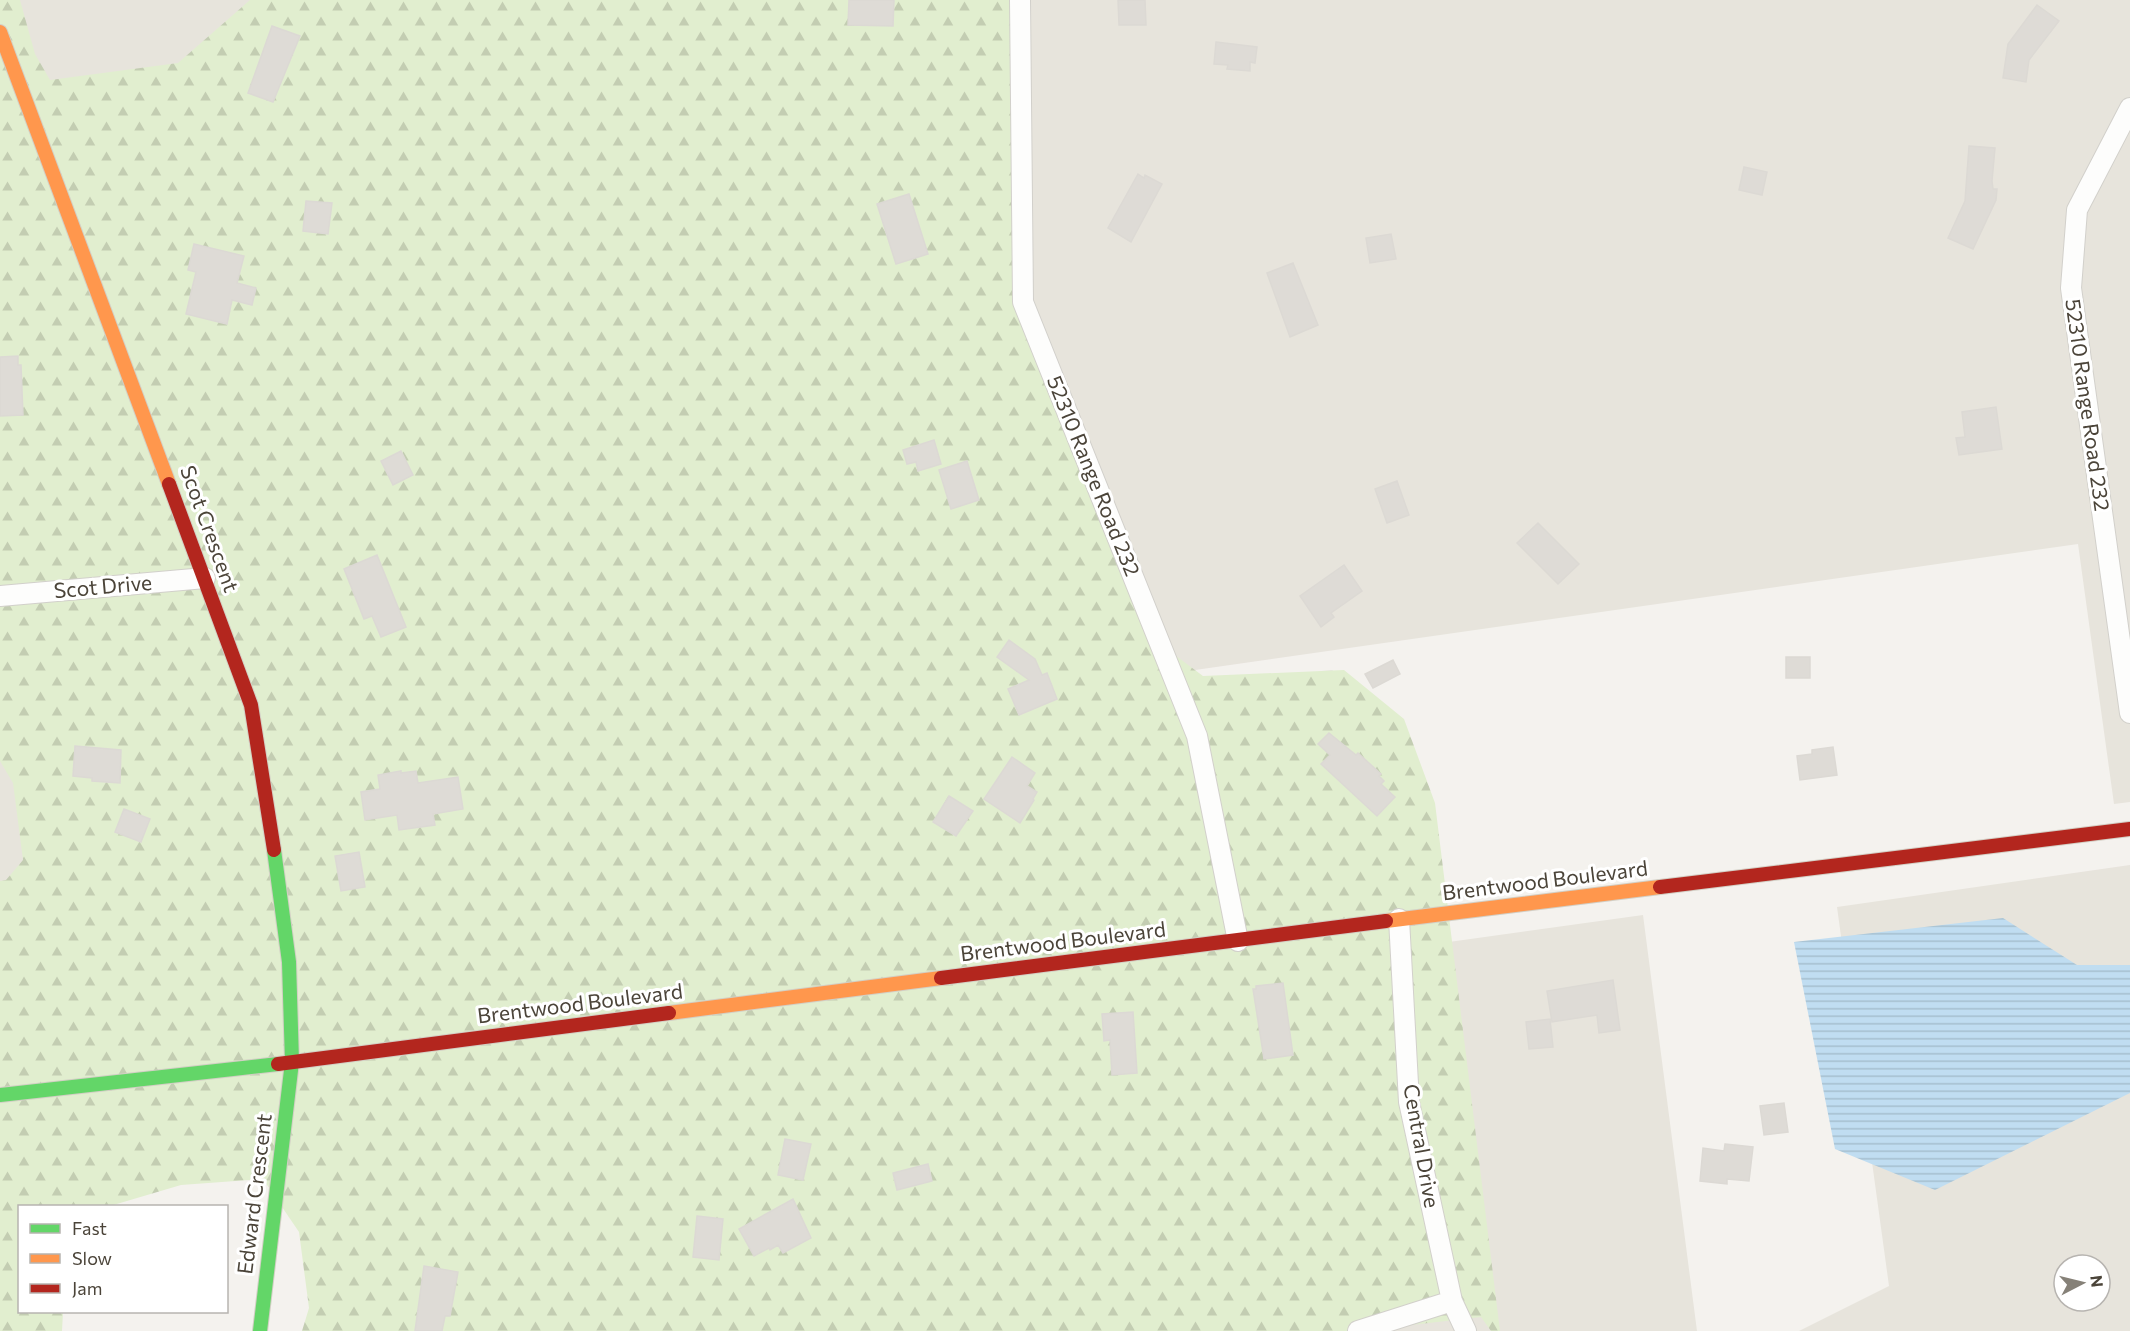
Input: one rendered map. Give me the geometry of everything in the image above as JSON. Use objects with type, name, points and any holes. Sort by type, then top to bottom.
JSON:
[{"type":"street","name":"52310 Range Road 232","points":[[1020,0],[1023,302],[1197,736],[1238,941]]},
{"type":"street","name":"Scot Crescent","points":[[0,32],[251,705],[270,818],[289,962],[292,1062]]},
{"type":"street","name":"52310 Range Road 232","points":[[2130,108],[2077,210],[2071,288],[2130,713]]},
{"type":"street","name":"Scot Drive","points":[[0,596],[205,578]]},
{"type":"street","name":"Brentwood Boulevard","points":[[0,1095],[292,1062],[2130,829]]},
{"type":"street","name":"Central Drive","points":[[1398,920],[1409,1102],[1452,1301],[1466,1331]]},
{"type":"street","name":"Edward Crescent","points":[[260,1331],[292,1062]]},
{"type":"street","points":[[1358,1331],[1452,1301]]},
{"type":"shaded area","points":[[0,0],[2130,0],[2130,802],[2114,804],[2078,544],[1188,671],[0,1062]]},
{"type":"shaded area","points":[[2130,865],[2130,1331],[1799,1331],[1889,1286],[1837,907]]},
{"type":"shaded area","points":[[1643,915],[1697,1331],[1275,1331],[1370,953]]},
{"type":"green space","points":[[0,0],[20,0],[35,54],[50,80],[178,63],[250,0],[1021,0],[1029,342],[1156,641],[1203,676],[1344,670],[1404,719],[1435,803],[1500,1331],[1491,1331],[1481,1317],[1359,1331],[302,1331],[309,1308],[299,1232],[263,1179],[181,1185],[113,1205],[18,1205],[18,1313],[63,1313],[62,1331],[0,1331],[0,881],[6,880],[23,860],[13,783],[0,761]]},
{"type":"water","points":[[2003,918],[2077,965],[2130,965],[2130,1093],[1935,1190],[1835,1149],[1794,942]]},
{"type":"building","points":[[849,0],[894,0],[893,26],[848,25]]},
{"type":"building","points":[[1118,0],[1145,0],[1146,25],[1119,25]]},
{"type":"building","points":[[2037,5],[2059,21],[2029,60],[2026,82],[2003,78],[2008,44]]},
{"type":"building","points":[[272,26],[300,36],[273,102],[248,93]]},
{"type":"building","points":[[1216,42],[1257,47],[1255,63],[1250,62],[1250,71],[1227,69],[1228,65],[1214,64]]},
{"type":"building","points":[[1969,146],[1995,148],[1992,181],[1993,189],[1997,189],[1996,200],[1973,249],[1948,238],[1965,201]]},
{"type":"building","points":[[1744,167],[1767,172],[1762,195],[1739,190]]},
{"type":"building","points":[[1138,174],[1162,184],[1131,242],[1108,228]]},
{"type":"building","points":[[909,194],[928,254],[896,264],[877,204]]},
{"type":"building","points":[[306,201],[332,203],[328,234],[303,231]]},
{"type":"building","points":[[1391,234],[1396,259],[1370,263],[1366,238]]},
{"type":"building","points":[[194,244],[244,256],[237,283],[256,288],[252,305],[232,300],[227,324],[186,314],[196,272],[188,270]]},
{"type":"building","points":[[1293,263],[1318,325],[1290,337],[1267,273]]},
{"type":"building","points":[[18,356],[18,365],[21,365],[23,415],[0,416],[0,357]]},
{"type":"building","points":[[1996,407],[2002,449],[1959,455],[1956,438],[1965,437],[1962,412]]},
{"type":"building","points":[[934,440],[941,464],[918,471],[916,462],[907,464],[903,450]]},
{"type":"building","points":[[401,451],[413,475],[393,485],[381,461]]},
{"type":"building","points":[[967,461],[979,500],[951,509],[939,470]]},
{"type":"building","points":[[1397,481],[1409,515],[1387,523],[1375,489]]},
{"type":"building","points":[[1538,523],[1579,564],[1558,584],[1517,543]]},
{"type":"building","points":[[377,555],[406,627],[381,637],[372,616],[364,619],[344,569]]},
{"type":"building","points":[[1344,565],[1362,591],[1331,613],[1334,617],[1321,627],[1300,596]]},
{"type":"building","points":[[1009,640],[1035,659],[1042,675],[1047,673],[1057,699],[1019,715],[1008,689],[1029,680],[997,657]]},
{"type":"building","points":[[1786,657],[1810,657],[1810,678],[1786,678]]},
{"type":"building","points":[[1393,660],[1400,674],[1373,688],[1365,674]]},
{"type":"building","points":[[1329,733],[1356,755],[1358,753],[1381,774],[1379,776],[1384,781],[1381,784],[1395,797],[1377,816],[1321,764],[1330,755],[1318,744]]},
{"type":"building","points":[[75,746],[121,750],[120,783],[92,781],[92,778],[73,776]]},
{"type":"building","points":[[1833,747],[1837,775],[1800,780],[1797,756],[1812,754],[1812,750]]},
{"type":"building","points":[[1012,757],[1035,773],[1027,786],[1037,792],[1020,823],[984,799]]},
{"type":"building","points":[[401,771],[401,773],[416,771],[418,783],[458,777],[463,809],[433,814],[435,825],[399,830],[397,815],[365,820],[361,792],[380,789],[378,775]]},
{"type":"building","points":[[949,796],[973,811],[956,836],[933,822]]},
{"type":"building","points":[[124,809],[150,819],[141,842],[115,832]]},
{"type":"building","points":[[359,852],[365,887],[341,891],[335,856]]},
{"type":"building","points":[[1613,980],[1620,1030],[1599,1033],[1597,1015],[1552,1022],[1547,991]]},
{"type":"building","points":[[1283,983],[1293,1055],[1264,1059],[1253,989],[1256,989],[1256,986]]},
{"type":"building","points":[[1133,1012],[1137,1073],[1112,1075],[1110,1040],[1104,1041],[1102,1014]]},
{"type":"building","points":[[1550,1019],[1553,1047],[1529,1049],[1526,1022]]},
{"type":"building","points":[[1784,1103],[1788,1132],[1764,1135],[1760,1106]]},
{"type":"building","points":[[785,1139],[811,1144],[803,1180],[778,1175]]},
{"type":"building","points":[[1725,1144],[1753,1147],[1749,1181],[1727,1179],[1727,1184],[1700,1181],[1703,1148],[1724,1151]]},
{"type":"building","points":[[928,1164],[932,1181],[897,1190],[893,1173]]},
{"type":"building","points":[[793,1199],[811,1238],[783,1253],[778,1245],[754,1256],[739,1229]]},
{"type":"building","points":[[697,1216],[723,1219],[719,1260],[693,1257]]},
{"type":"building","points":[[424,1266],[458,1272],[450,1316],[445,1316],[442,1331],[415,1331]]},
{"type":"traffic: fast","points":[[260,1331],[292,1062],[289,962],[274,850]]},
{"type":"traffic: fast","points":[[0,1095],[278,1064]]},
{"type":"traffic: slow","points":[[0,32],[169,484]]},
{"type":"traffic: slow","points":[[1386,921],[1660,887]]},
{"type":"traffic: slow","points":[[669,1013],[941,978]]},
{"type":"traffic: jam","points":[[169,484],[251,705],[274,850]]},
{"type":"traffic: jam","points":[[1660,887],[2130,829]]},
{"type":"traffic: jam","points":[[941,978],[1386,921]]},
{"type":"traffic: jam","points":[[278,1064],[669,1013]]}]
